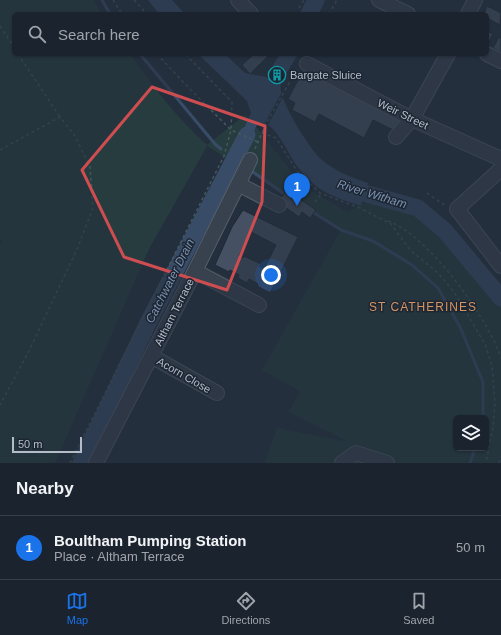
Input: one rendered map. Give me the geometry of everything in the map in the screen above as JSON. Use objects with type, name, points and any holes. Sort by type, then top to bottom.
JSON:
[{"type":"street","points":[[238,0],[250,12]]},
{"type":"street","points":[[379,0],[404,12]]},
{"type":"street","points":[[469,12],[476,0]]},
{"type":"street","points":[[489,55],[501,61]]},
{"type":"street","points":[[396,137],[412,119],[447,56]]},
{"type":"street","name":"Weir Street","points":[[302,66],[412,119],[501,159]]},
{"type":"street","name":"Altham Terrace","points":[[96,463],[195,271],[250,160]]},
{"type":"street","points":[[501,169],[457,209],[501,266]]},
{"type":"street","points":[[238,184],[279,205]]},
{"type":"street","points":[[195,271],[259,305]]},
{"type":"street","name":"Acorn Close","points":[[151,356],[217,394]]},
{"type":"street","points":[[342,463],[356,453],[387,463]]},
{"type":"path","points":[[113,0],[121,12]]},
{"type":"path","points":[[134,0],[145,12]]},
{"type":"path","points":[[299,8],[304,0]]},
{"type":"path","points":[[330,12],[336,0]]},
{"type":"path","points":[[0,26],[12,44]]},
{"type":"path","points":[[0,405],[29,352],[78,247],[93,208],[90,167],[75,136],[60,117],[19,56]]},
{"type":"path","points":[[159,56],[184,84],[231,130],[258,142],[266,124],[284,92],[302,66]]},
{"type":"path","points":[[70,463],[224,156],[231,130],[232,102],[188,56]]},
{"type":"path","points":[[0,150],[60,117]]},
{"type":"path","points":[[262,133],[276,138],[297,171],[321,194],[405,229],[444,268],[477,310],[494,340],[501,358]]},
{"type":"path","points":[[427,193],[445,206],[457,209]]},
{"type":"path","points":[[315,202],[321,194]]},
{"type":"path","points":[[383,219],[394,227],[410,250],[448,283],[488,350],[492,366],[495,404],[493,427],[486,463]]},
{"type":"path","points":[[499,463],[501,457]]},
{"type":"highlighted area","points":[[152,87],[265,126],[262,202],[227,290],[124,257],[82,170]]},
{"type":"green space","points":[[0,0],[93,0],[101,12],[12,12],[12,56],[131,56],[166,102],[207,145],[246,114],[303,186],[347,212],[375,197],[418,208],[445,231],[501,298],[501,463],[265,463],[277,428],[349,442],[289,412],[300,391],[262,370],[341,230],[207,146],[148,251],[55,463],[0,463],[0,244],[3,241],[0,239]]},
{"type":"water","points":[[148,0],[172,0],[183,12],[157,12]]},
{"type":"water","points":[[200,56],[227,56],[245,73],[267,77],[281,84],[284,100],[295,123],[316,154],[337,171],[368,183],[361,206],[333,196],[311,182],[297,166],[275,132],[270,126],[264,123],[258,123],[241,156],[233,153],[251,113],[247,101]]},
{"type":"water","points":[[279,56],[297,56],[286,74],[272,67]]},
{"type":"pier","points":[[282,92],[284,95],[268,125],[265,123]]},
{"type":"building","points":[[487,6],[501,13],[500,25],[489,19],[489,12],[485,12]]},
{"type":"building","points":[[489,32],[493,34],[489,42]]},
{"type":"building","points":[[499,37],[501,38],[501,52],[493,48]]},
{"type":"building","points":[[252,56],[268,56],[250,74],[242,65]]},
{"type":"building","name":"Bargate Sluice","points":[[272,67],[286,74],[281,84],[267,77]]},
{"type":"building","points":[[305,67],[402,118],[395,131],[373,120],[364,138],[319,114],[315,122],[292,110],[295,103],[288,99]]},
{"type":"building","points":[[287,190],[316,210],[310,218],[302,212],[299,217],[278,202]]},
{"type":"building","points":[[243,210],[298,237],[270,293],[257,286],[258,284],[249,279],[247,283],[238,278],[239,275],[215,265],[232,227]],"holes":[[[251,232],[276,245],[264,269],[259,266],[261,264],[244,256],[243,258],[239,256]]]},
{"type":"waterway","points":[[102,0],[109,12]]},
{"type":"waterway","points":[[310,12],[316,0]]},
{"type":"waterway","points":[[142,56],[215,144],[221,149]]},
{"type":"waterway","name":"Catchwater Drain","points":[[81,463],[149,321],[247,135]]},
{"type":"waterway","points":[[253,172],[286,195]]},
{"type":"waterway","name":"River Witham","points":[[342,187],[418,208],[445,231],[501,298]]},
{"type":"waterway","points":[[311,211],[341,230],[373,241],[412,265],[438,288],[460,327],[483,382],[483,415]]},
{"type":"waterway","points":[[470,463],[474,451]]},
{"type":"place","name":"Bargate Sluice","points":[[277,75]]},
{"type":"place","name":"Boultham Pumping Station","points":[[297,206]]},
{"type":"district","name":"ST CATHERINES","points":[[423,307]]}]
